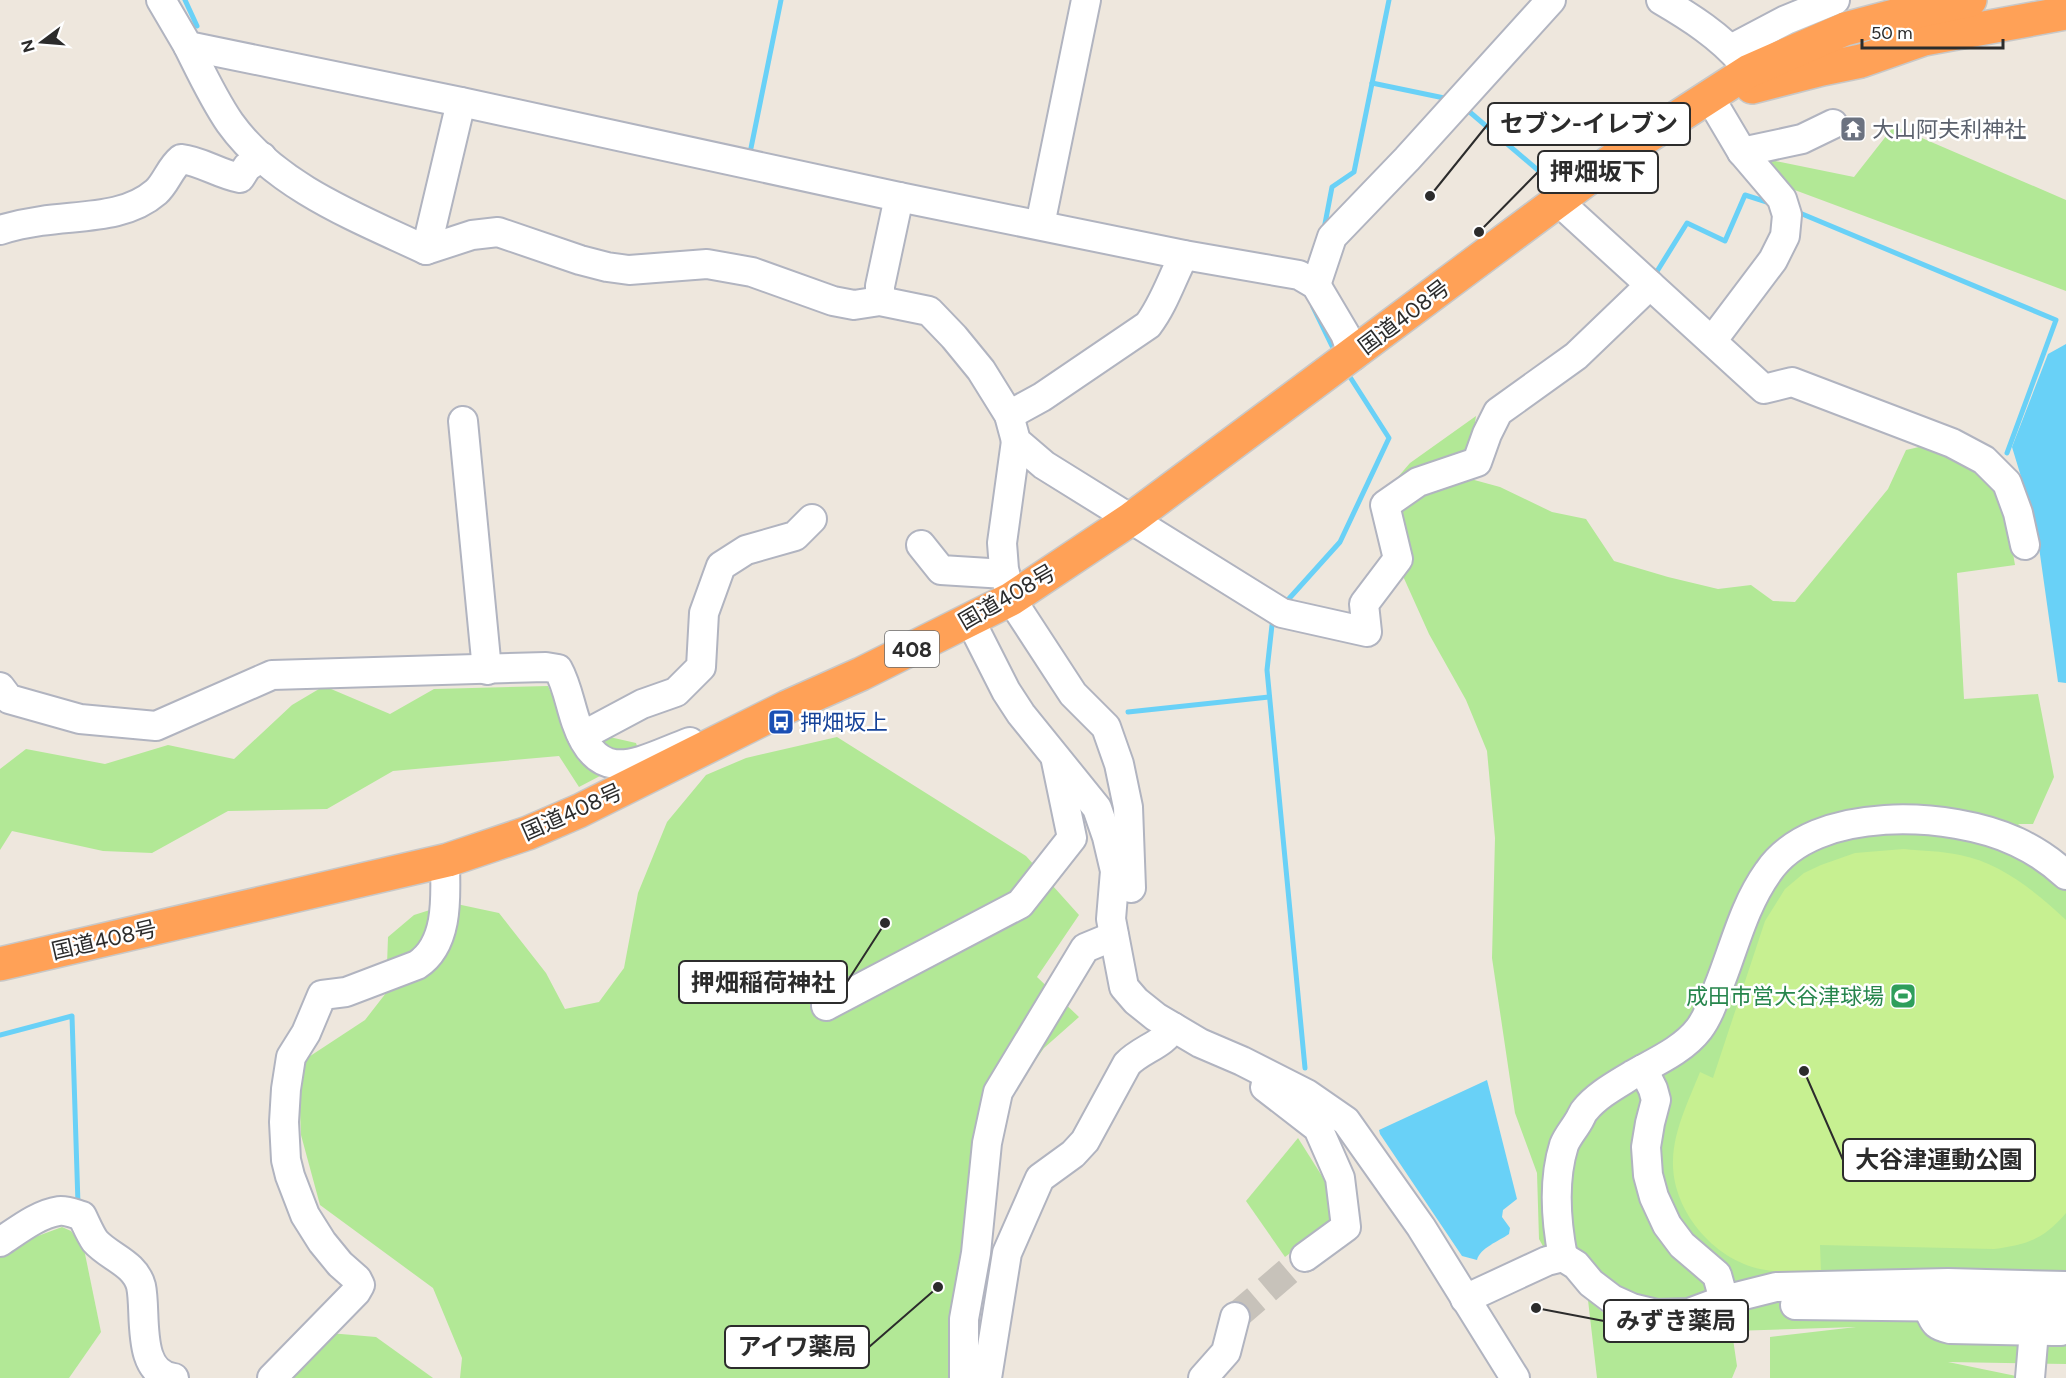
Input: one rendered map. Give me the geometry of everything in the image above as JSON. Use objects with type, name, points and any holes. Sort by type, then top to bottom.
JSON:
[{"type":"highway","name":"国道408号","points":[[1710,98],[1740,60],[1898,15],[1970,0]]},
{"type":"highway","name":"国道408号","points":[[0,964],[448,860],[528,833],[579,811],[787,707],[861,674],[970,620],[1008,586],[1131,519],[1353,356],[1625,151],[1710,98],[1861,61],[1924,39],[2066,13]]},
{"type":"street","points":[[161,0],[230,123],[253,150],[310,194],[426,250],[472,235],[498,232],[607,267],[629,270],[707,264],[752,272],[844,303],[854,305],[880,301],[928,311],[954,337],[981,370],[1013,428],[1044,465],[1282,613],[1366,632],[1364,604],[1398,559],[1385,504],[1418,482],[1477,462],[1498,412],[1576,356],[1650,285]]},
{"type":"street","points":[[1040,225],[1086,0]]},
{"type":"street","points":[[1316,285],[1332,237],[1551,0]]},
{"type":"street","points":[[1661,0],[1688,16],[1740,60],[1786,20],[1835,0]]},
{"type":"street","points":[[188,46],[461,102],[899,197],[1184,255],[1299,275],[1316,285],[1345,334],[1353,356]]},
{"type":"street","points":[[1710,98],[1742,152],[1785,207],[1785,236],[1773,260],[1712,341]]},
{"type":"street","points":[[426,250],[461,102]]},
{"type":"street","points":[[1742,152],[1802,138],[1833,124]]},
{"type":"street","points":[[0,230],[39,221],[120,211],[139,204],[158,191],[181,159],[190,160],[222,175],[240,178],[247,167],[262,157]]},
{"type":"street","points":[[880,301],[880,286],[899,197]]},
{"type":"street","points":[[1558,201],[1764,389],[1792,382],[1952,443],[1984,460],[2007,483],[2018,513],[2025,545]]},
{"type":"street","points":[[1115,944],[1132,884],[1128,807],[1119,764],[1106,727],[1073,694],[1008,586],[1002,543],[1013,428],[1042,397],[1148,325],[1156,314],[1184,255]]},
{"type":"street","points":[[463,421],[487,670]]},
{"type":"street","points":[[582,736],[642,704],[676,692],[701,667],[704,613],[721,566],[746,550],[795,536],[812,519]]},
{"type":"street","points":[[921,545],[941,570],[1008,586]]},
{"type":"street","points":[[970,620],[1006,691],[1021,714],[1097,808],[1115,871],[1110,920],[1124,987],[1136,1001],[1173,1027],[1200,1043],[1242,1061],[1307,1094],[1346,1121],[1421,1227],[1515,1378]]},
{"type":"street","points":[[0,687],[9,699],[80,719],[156,726],[272,675],[546,667],[558,669],[562,676],[582,736],[593,754],[613,765],[628,765],[787,707]]},
{"type":"street","points":[[826,1006],[1020,904],[1072,838],[1056,759]]},
{"type":"street","points":[[1563,1257],[1558,1229],[1558,1172],[1565,1143],[1584,1111],[1601,1095],[1676,1050],[1695,1034],[1706,1020],[1728,965],[1745,913],[1768,870],[1779,858],[1819,833],[1877,819],[1904,818],[1976,829],[2017,842],[2066,875]]},
{"type":"street","points":[[272,1378],[356,1292],[360,1285],[322,1242],[305,1215],[290,1176],[286,1160],[284,1122],[291,1057],[306,1033],[322,995],[355,988],[417,965],[426,959],[436,942],[443,922],[445,867],[448,860]]},
{"type":"street","points":[[964,1378],[964,1319],[976,1253],[987,1143],[998,1092],[1085,948],[1115,944]]},
{"type":"street","points":[[987,1378],[1007,1253],[1040,1178],[1073,1154],[1085,1141],[1127,1064],[1135,1055],[1168,1037],[1173,1027]]},
{"type":"street","points":[[994,1378],[1018,1250],[1050,1183],[1077,1167],[1095,1147],[1136,1064],[1135,1055]]},
{"type":"street","points":[[1242,1061],[1254,1079],[1318,1128],[1340,1178],[1346,1227],[1305,1257]]},
{"type":"street","points":[[1643,1070],[1656,1100],[1646,1147],[1648,1175],[1654,1197],[1667,1225],[1682,1245],[1717,1275],[1724,1300]]},
{"type":"street","points":[[0,1242],[27,1224],[58,1211],[82,1216],[94,1240],[138,1277],[141,1286],[147,1348],[152,1366],[166,1377]]},
{"type":"street","points":[[1465,1299],[1547,1261],[1563,1257],[1576,1265],[1592,1283],[1612,1299],[1632,1308],[1658,1314],[1689,1313],[1724,1300],[1776,1287],[1948,1283],[2066,1286]]},
{"type":"street","points":[[1724,1300],[1778,1305],[2066,1308]]},
{"type":"street","points":[[1927,1307],[1933,1322],[1939,1327],[1950,1329],[2061,1331],[2066,1326]]},
{"type":"street","points":[[1203,1378],[1226,1352],[1235,1317]]},
{"type":"street","points":[[1480,1323],[1473,1344],[1493,1378]]},
{"type":"street","points":[[2030,1378],[2034,1331]]},
{"type":"green space","points":[[1894,126],[2066,200],[2066,291],[1792,189],[1756,157],[1854,177]]},
{"type":"green space","points":[[1476,416],[1467,478],[1500,487],[1552,512],[1586,519],[1614,561],[1718,589],[1751,585],[1773,601],[1795,602],[1888,489],[1906,450],[1932,444],[1963,456],[2003,495],[2015,565],[1957,573],[1964,699],[2038,694],[2054,777],[2033,824],[2018,824],[2066,861],[2066,1364],[1948,1362],[2016,1376],[2016,1378],[1770,1378],[1770,1337],[1856,1327],[1635,1334],[1597,1300],[1557,1271],[1539,1239],[1537,1173],[1515,1113],[1492,958],[1495,838],[1487,751],[1466,700],[1429,634],[1398,565],[1375,528],[1372,507],[1410,463]]},
{"type":"green space","points":[[324,686],[390,714],[434,689],[548,686],[555,702],[583,731],[636,743],[640,755],[579,787],[559,756],[393,771],[327,809],[228,811],[152,853],[103,851],[12,831],[0,850],[0,769],[26,749],[105,764],[168,745],[234,759],[292,705]]},
{"type":"green space","points":[[837,737],[1026,856],[1079,915],[1037,977],[1079,1017],[1044,1048],[1011,1094],[1001,1142],[975,1326],[978,1378],[460,1378],[462,1358],[433,1288],[320,1205],[301,1135],[298,1064],[365,1020],[386,993],[388,937],[414,915],[452,903],[499,913],[546,973],[565,1009],[599,1002],[624,968],[638,893],[667,822],[706,775],[746,758]]},
{"type":"green space","name":"成田市営大谷津球場","points":[[1904,849],[1953,854],[1990,865],[2030,889],[2066,920],[2066,1213],[2050,1229],[2034,1239],[1994,1249],[1820,1245],[1821,1271],[1773,1271],[1748,1265],[1714,1246],[1688,1215],[1680,1198],[1674,1179],[1673,1160],[1676,1137],[1683,1115],[1700,1072],[1713,1078],[1765,921],[1785,889],[1804,873],[1855,853]]},
{"type":"green space","points":[[1298,1138],[1327,1184],[1331,1222],[1285,1257],[1246,1201]]},
{"type":"green space","points":[[62,1227],[71,1231],[84,1249],[101,1332],[69,1378],[0,1378],[0,1253],[11,1246]]},
{"type":"green space","points":[[1588,1300],[1635,1339],[1733,1339],[1737,1366],[1732,1378],[1597,1378]]},
{"type":"green space","points":[[306,1331],[376,1337],[433,1378],[293,1378],[293,1367]]},
{"type":"water","points":[[2066,344],[2066,683],[2058,682],[2036,526],[2012,447],[2048,354]]},
{"type":"water","points":[[1487,1080],[1517,1199],[1503,1210],[1502,1217],[1510,1228],[1509,1234],[1486,1248],[1477,1260],[1462,1256],[1379,1130]]},
{"type":"waterway","points":[[185,0],[197,26]]},
{"type":"waterway","points":[[751,148],[781,0]]},
{"type":"waterway","points":[[1324,229],[1332,187],[1354,172],[1389,0]]},
{"type":"waterway","points":[[1372,83],[1449,99]]},
{"type":"waterway","points":[[1465,108],[1553,183]]},
{"type":"waterway","points":[[1653,270],[1656,273],[1687,223],[1725,241],[1745,195],[1770,203]]},
{"type":"waterway","points":[[1795,211],[2056,320],[2007,453]]},
{"type":"waterway","points":[[1313,307],[1332,346]]},
{"type":"waterway","points":[[1286,602],[1340,542],[1389,438],[1350,377]]},
{"type":"waterway","points":[[1272,625],[1267,670],[1305,1068]]},
{"type":"waterway","points":[[1128,712],[1269,697]]},
{"type":"waterway","points":[[0,1035],[72,1016],[78,1204]]},
{"type":"tunnel","points":[[1235,1317],[1305,1257]]},
{"type":"place","name":"大山阿夫利神社","points":[[1853,129]]},
{"type":"place","name":"セブン-イレブン","points":[[1430,196]]},
{"type":"place","name":"押畑坂下","points":[[1479,232]]},
{"type":"place","name":"押畑坂上","points":[[781,722]]},
{"type":"place","name":"押畑稲荷神社","points":[[885,923]]},
{"type":"place","name":"成田市営大谷津球場","points":[[1903,996]]},
{"type":"place","name":"大谷津運動公園","points":[[1804,1071]]},
{"type":"place","name":"アイワ薬局","points":[[938,1287]]},
{"type":"place","name":"みずき薬局","points":[[1536,1308]]}]
